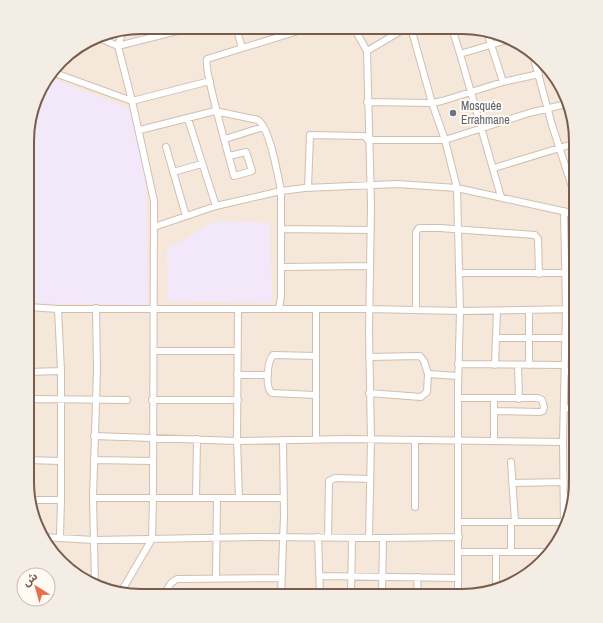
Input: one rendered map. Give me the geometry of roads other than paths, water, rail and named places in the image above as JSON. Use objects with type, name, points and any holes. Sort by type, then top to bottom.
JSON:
[{"type":"street","points":[[105,41],[118,46],[165,34]]},
{"type":"street","points":[[238,34],[242,48]]},
{"type":"street","points":[[229,156],[246,152],[252,171],[234,176],[210,81],[206,62],[207,59],[289,34]]},
{"type":"street","points":[[357,34],[367,51],[370,186],[369,393],[371,440],[369,538]]},
{"type":"street","points":[[367,51],[396,34]]},
{"type":"street","points":[[413,34],[432,102],[445,140],[457,188],[460,311],[458,364],[458,589]]},
{"type":"street","points":[[454,34],[480,128],[494,168],[500,197]]},
{"type":"street","points":[[121,36],[118,46],[134,115],[140,130],[154,202],[152,308],[154,351],[152,400],[152,539],[125,587]]},
{"type":"street","points":[[489,38],[503,82]]},
{"type":"street","points":[[460,54],[502,42]]},
{"type":"street","points":[[536,64],[547,108],[569,176]]},
{"type":"street","points":[[58,74],[132,102],[210,81]]},
{"type":"street","points":[[367,102],[432,102],[503,82],[539,74]]},
{"type":"street","points":[[308,188],[310,135],[364,136],[368,140],[445,140],[480,128],[562,105]]},
{"type":"street","points":[[140,130],[218,111],[258,120],[263,127],[271,147],[281,191],[281,267],[279,308]]},
{"type":"street","points":[[188,119],[216,206]]},
{"type":"street","points":[[225,139],[263,127]]},
{"type":"street","points":[[494,168],[569,145]]},
{"type":"street","points":[[166,147],[186,216]]},
{"type":"street","points":[[173,172],[202,164]]},
{"type":"street","points":[[154,227],[216,206],[281,191],[308,188],[396,184],[457,188],[569,212]]},
{"type":"street","points":[[564,211],[566,287],[563,442],[564,513]]},
{"type":"street","points":[[416,310],[416,230],[426,228],[459,229],[535,235],[538,239],[538,274]]},
{"type":"street","points":[[281,229],[370,230]]},
{"type":"street","points":[[281,267],[369,266]]},
{"type":"street","points":[[459,273],[565,273]]},
{"type":"street","points":[[34,307],[58,309],[152,308],[238,310],[279,308],[369,308],[460,311],[566,309]]},
{"type":"street","points":[[95,579],[93,498],[97,368],[96,308]]},
{"type":"street","points":[[58,309],[62,371],[60,537]]},
{"type":"street","points":[[316,309],[316,440]]},
{"type":"street","points":[[238,310],[237,441],[239,498]]},
{"type":"street","points":[[529,310],[529,365]]},
{"type":"street","points":[[495,364],[497,311]]},
{"type":"street","points":[[496,338],[569,340]]},
{"type":"street","points":[[154,351],[238,351]]},
{"type":"street","points":[[315,394],[272,393],[269,390],[268,375],[270,358],[273,355],[316,356]]},
{"type":"street","points":[[369,357],[420,356],[424,361],[428,374],[427,392],[421,397],[369,393]]},
{"type":"street","points":[[458,364],[529,365],[569,369]]},
{"type":"street","points":[[518,365],[519,399]]},
{"type":"street","points":[[34,372],[62,371]]},
{"type":"street","points":[[428,374],[458,376]]},
{"type":"street","points":[[237,375],[268,375]]},
{"type":"street","points":[[458,398],[542,400],[544,407],[543,411],[494,411]]},
{"type":"street","points":[[34,399],[127,400]]},
{"type":"street","points":[[494,399],[494,441]]},
{"type":"street","points":[[152,400],[238,400]]},
{"type":"street","points":[[564,408],[569,408]]},
{"type":"street","points":[[94,436],[237,441],[415,440],[459,442],[563,442]]},
{"type":"street","points":[[196,498],[197,439]]},
{"type":"street","points":[[281,589],[283,440]]},
{"type":"street","points":[[414,507],[415,440]]},
{"type":"street","points":[[34,460],[61,461]]},
{"type":"street","points":[[94,460],[152,461]]},
{"type":"street","points":[[511,462],[513,522],[511,552]]},
{"type":"street","points":[[328,537],[330,481],[334,478],[370,479]]},
{"type":"street","points":[[512,483],[564,482]]},
{"type":"street","points":[[93,498],[283,498]]},
{"type":"street","points":[[216,578],[217,498]]},
{"type":"street","points":[[36,500],[61,500]]},
{"type":"street","points":[[459,522],[513,522],[560,525]]},
{"type":"street","points":[[50,537],[94,540],[282,537],[459,537]]},
{"type":"street","points":[[318,537],[320,589]]},
{"type":"street","points":[[351,589],[352,538]]},
{"type":"street","points":[[382,589],[383,538]]},
{"type":"street","points":[[459,552],[543,552]]},
{"type":"street","points":[[496,552],[496,583]]},
{"type":"street","points":[[320,576],[458,578]]},
{"type":"street","points":[[417,577],[418,589]]},
{"type":"street","points":[[168,589],[174,580],[216,578],[281,578]]},
{"type":"place","name":"Mosquée Errahmane","points":[[453,113]]}]
